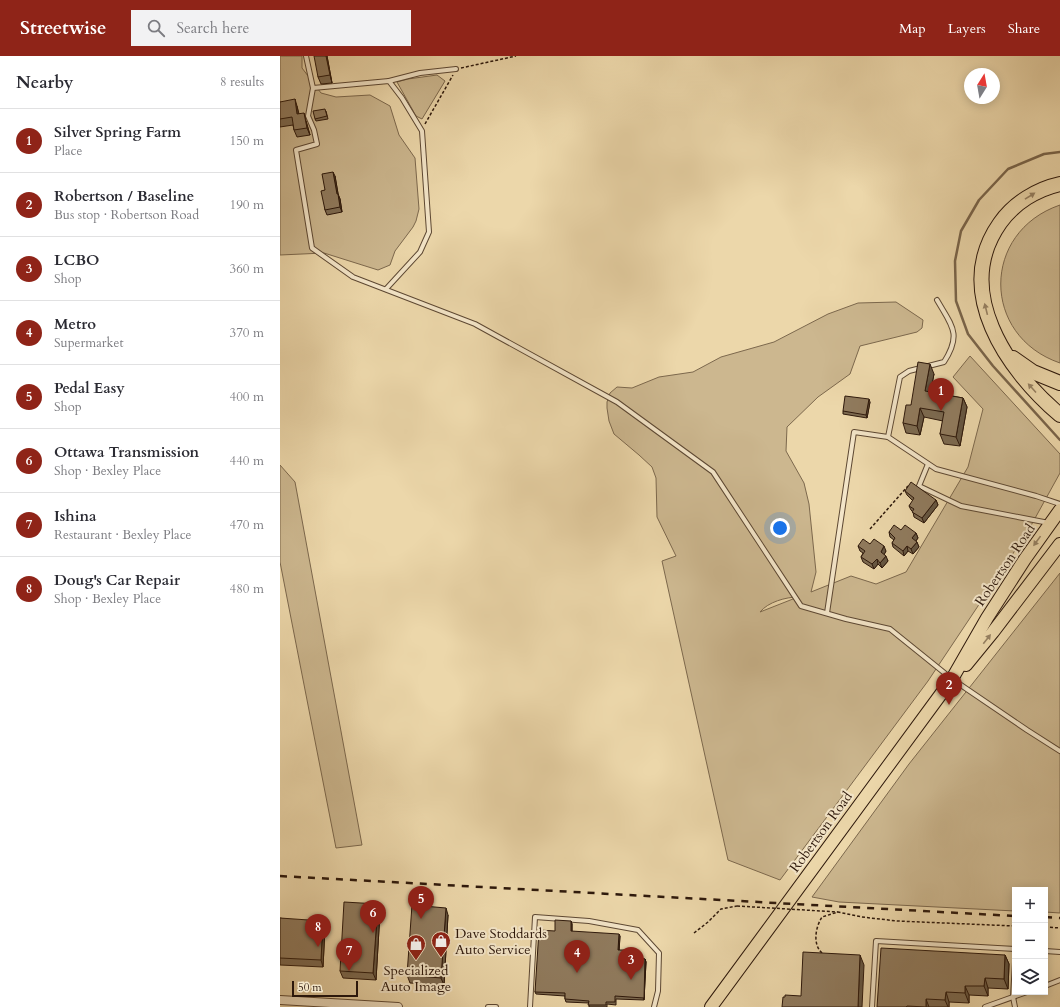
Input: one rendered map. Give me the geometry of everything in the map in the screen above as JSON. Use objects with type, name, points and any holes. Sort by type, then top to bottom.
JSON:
[{"type":"highway","points":[[1060,184],[1034,193],[1014,208],[1003,219],[996,228],[989,245],[982,273],[983,298],[989,322],[1000,345],[1011,363],[1028,384],[1060,415]]},
{"type":"highway","points":[[1000,345],[1023,366],[1060,383]]},
{"type":"main road","name":"Robertson Road","points":[[712,1006],[952,679],[987,618],[1025,559],[1060,510]]},
{"type":"main road","name":"Robertson Road","points":[[952,679],[973,658],[1060,544]]},
{"type":"main road","points":[[1037,575],[1060,551]]},
{"type":"street","points":[[280,1000],[398,1007]]},
{"type":"lane","points":[[306,56],[313,88],[308,116],[314,130],[317,144],[296,150],[312,248],[353,277],[475,324],[618,402],[713,472],[801,606],[890,629],[952,679],[1060,751]]},
{"type":"lane","points":[[313,88],[389,81],[420,73],[456,69]]},
{"type":"lane","points":[[386,289],[420,252],[429,232],[422,131],[402,98],[389,81]]},
{"type":"lane","points":[[888,437],[900,377],[909,371],[944,362],[952,350],[955,334],[937,300]]},
{"type":"lane","points":[[827,613],[854,432],[888,437],[936,469],[1060,504]]},
{"type":"lane","points":[[928,464],[919,486],[961,506],[1050,523]]},
{"type":"lane","points":[[530,1007],[535,917],[588,921],[638,930],[658,953],[658,991],[654,1007]]},
{"type":"lane","points":[[872,1007],[876,941],[1012,949]]},
{"type":"lane","points":[[1048,951],[1060,952]]},
{"type":"lane","points":[[1048,985],[1060,980]]},
{"type":"lane","points":[[985,1007],[1019,995]]},
{"type":"lane","points":[[1013,997],[1015,1007]]},
{"type":"lane","points":[[488,1007],[496,1007]]},
{"type":"path","points":[[422,131],[456,69],[516,56]]},
{"type":"path","points":[[870,529],[912,482]]},
{"type":"path","points":[[694,933],[721,909],[737,906],[838,912],[862,917],[897,921],[1012,926]]},
{"type":"path","points":[[822,953],[818,949],[816,941],[818,923],[822,916],[838,912]]},
{"type":"path","points":[[1048,927],[1060,928]]},
{"type":"shaded area","points":[[280,56],[302,56],[302,68],[321,93],[336,97],[370,95],[390,106],[399,135],[415,158],[419,209],[413,227],[395,251],[390,265],[378,270],[324,253],[280,255]]},
{"type":"shaded area","points":[[437,75],[445,81],[422,119],[416,116],[397,82]]},
{"type":"shaded area","points":[[1060,205],[1060,363],[1034,350],[1016,331],[1004,308],[1001,284],[1004,260],[1016,237],[1034,218]]},
{"type":"shaded area","points":[[896,302],[923,320],[922,328],[917,332],[860,346],[850,374],[818,397],[787,427],[786,451],[804,483],[809,504],[816,572],[811,592],[851,576],[876,584],[906,572],[968,467],[983,409],[953,377],[970,356],[1060,454],[1060,473],[1028,531],[928,681],[780,880],[728,860],[662,561],[676,556],[657,517],[656,478],[652,467],[614,434],[609,421],[607,402],[610,393],[617,387],[632,388],[659,377],[693,372],[721,357],[774,342],[828,314],[858,303]],"holes":[[[798,597],[760,612],[763,608],[778,601]]]},
{"type":"shaded area","points":[[280,465],[295,482],[362,845],[336,848],[280,562]]},
{"type":"shaded area","points":[[1060,573],[1060,913],[1048,912],[1048,887],[1012,887],[1012,911],[839,902],[812,897],[909,764]]},
{"type":"building","points":[[314,56],[326,56],[330,75],[318,77]]},
{"type":"building","points":[[295,99],[297,114],[304,113],[307,128],[294,130],[292,117],[280,119],[280,102]]},
{"type":"building","points":[[325,109],[327,116],[315,119],[313,111]]},
{"type":"building","points":[[333,172],[340,207],[325,210],[321,191],[325,190],[322,174]]},
{"type":"building","points":[[918,362],[930,364],[925,391],[963,398],[956,437],[940,434],[944,412],[920,408],[917,426],[903,423],[906,405],[911,405]]},
{"type":"building","points":[[845,396],[869,399],[866,415],[843,411]]},
{"type":"building","points":[[911,482],[936,500],[922,518],[912,512],[914,509],[909,506],[914,498],[905,491]]},
{"type":"building","points":[[894,525],[901,530],[905,525],[916,533],[912,538],[917,542],[911,549],[907,546],[903,551],[892,543],[895,538],[889,532]]},
{"type":"building","points":[[863,539],[870,544],[874,539],[884,546],[881,552],[886,556],[880,563],[877,559],[872,564],[861,557],[865,551],[858,546]]},
{"type":"building","points":[[344,902],[378,904],[373,973],[340,971]]},
{"type":"building","points":[[412,905],[446,908],[441,978],[407,975]]},
{"type":"building","points":[[280,918],[323,921],[321,960],[280,958]]},
{"type":"building","points":[[555,920],[571,921],[571,931],[619,934],[618,950],[626,950],[625,958],[645,959],[644,998],[615,996],[615,1002],[606,1002],[606,1005],[588,1005],[589,1001],[565,999],[565,993],[535,992],[539,930],[555,931]]},
{"type":"building","points":[[881,948],[1005,955],[1004,979],[985,978],[984,986],[965,986],[965,993],[946,992],[945,1000],[926,999],[926,1007],[877,1007]]},
{"type":"building","points":[[803,952],[860,955],[858,1007],[782,1007],[783,997],[785,997],[785,995],[801,996]]},
{"type":"waterway","points":[[1060,152],[1044,154],[1008,169],[979,200],[961,231],[955,261],[956,301],[968,334],[993,366],[1060,440]]},
{"type":"railway","points":[[280,876],[1012,916]]},
{"type":"railway","points":[[1048,917],[1060,918]]},
{"type":"place","name":"Silver Spring Farm","points":[[941,411]]},
{"type":"place","name":"Robertson / Baseline","points":[[949,705]]},
{"type":"place","name":"Pedal Easy","points":[[421,919]]},
{"type":"place","name":"Ottawa Transmission","points":[[373,933]]},
{"type":"place","name":"Doug's Car Repair","points":[[318,947]]},
{"type":"place","name":"Dave Stoddards Auto Service","points":[[441,958]]},
{"type":"place","name":"Specialized Auto Image","points":[[416,961]]},
{"type":"place","name":"Ishina","points":[[349,971]]},
{"type":"place","name":"Metro","points":[[577,973]]},
{"type":"place","name":"LCBO","points":[[631,980]]}]
